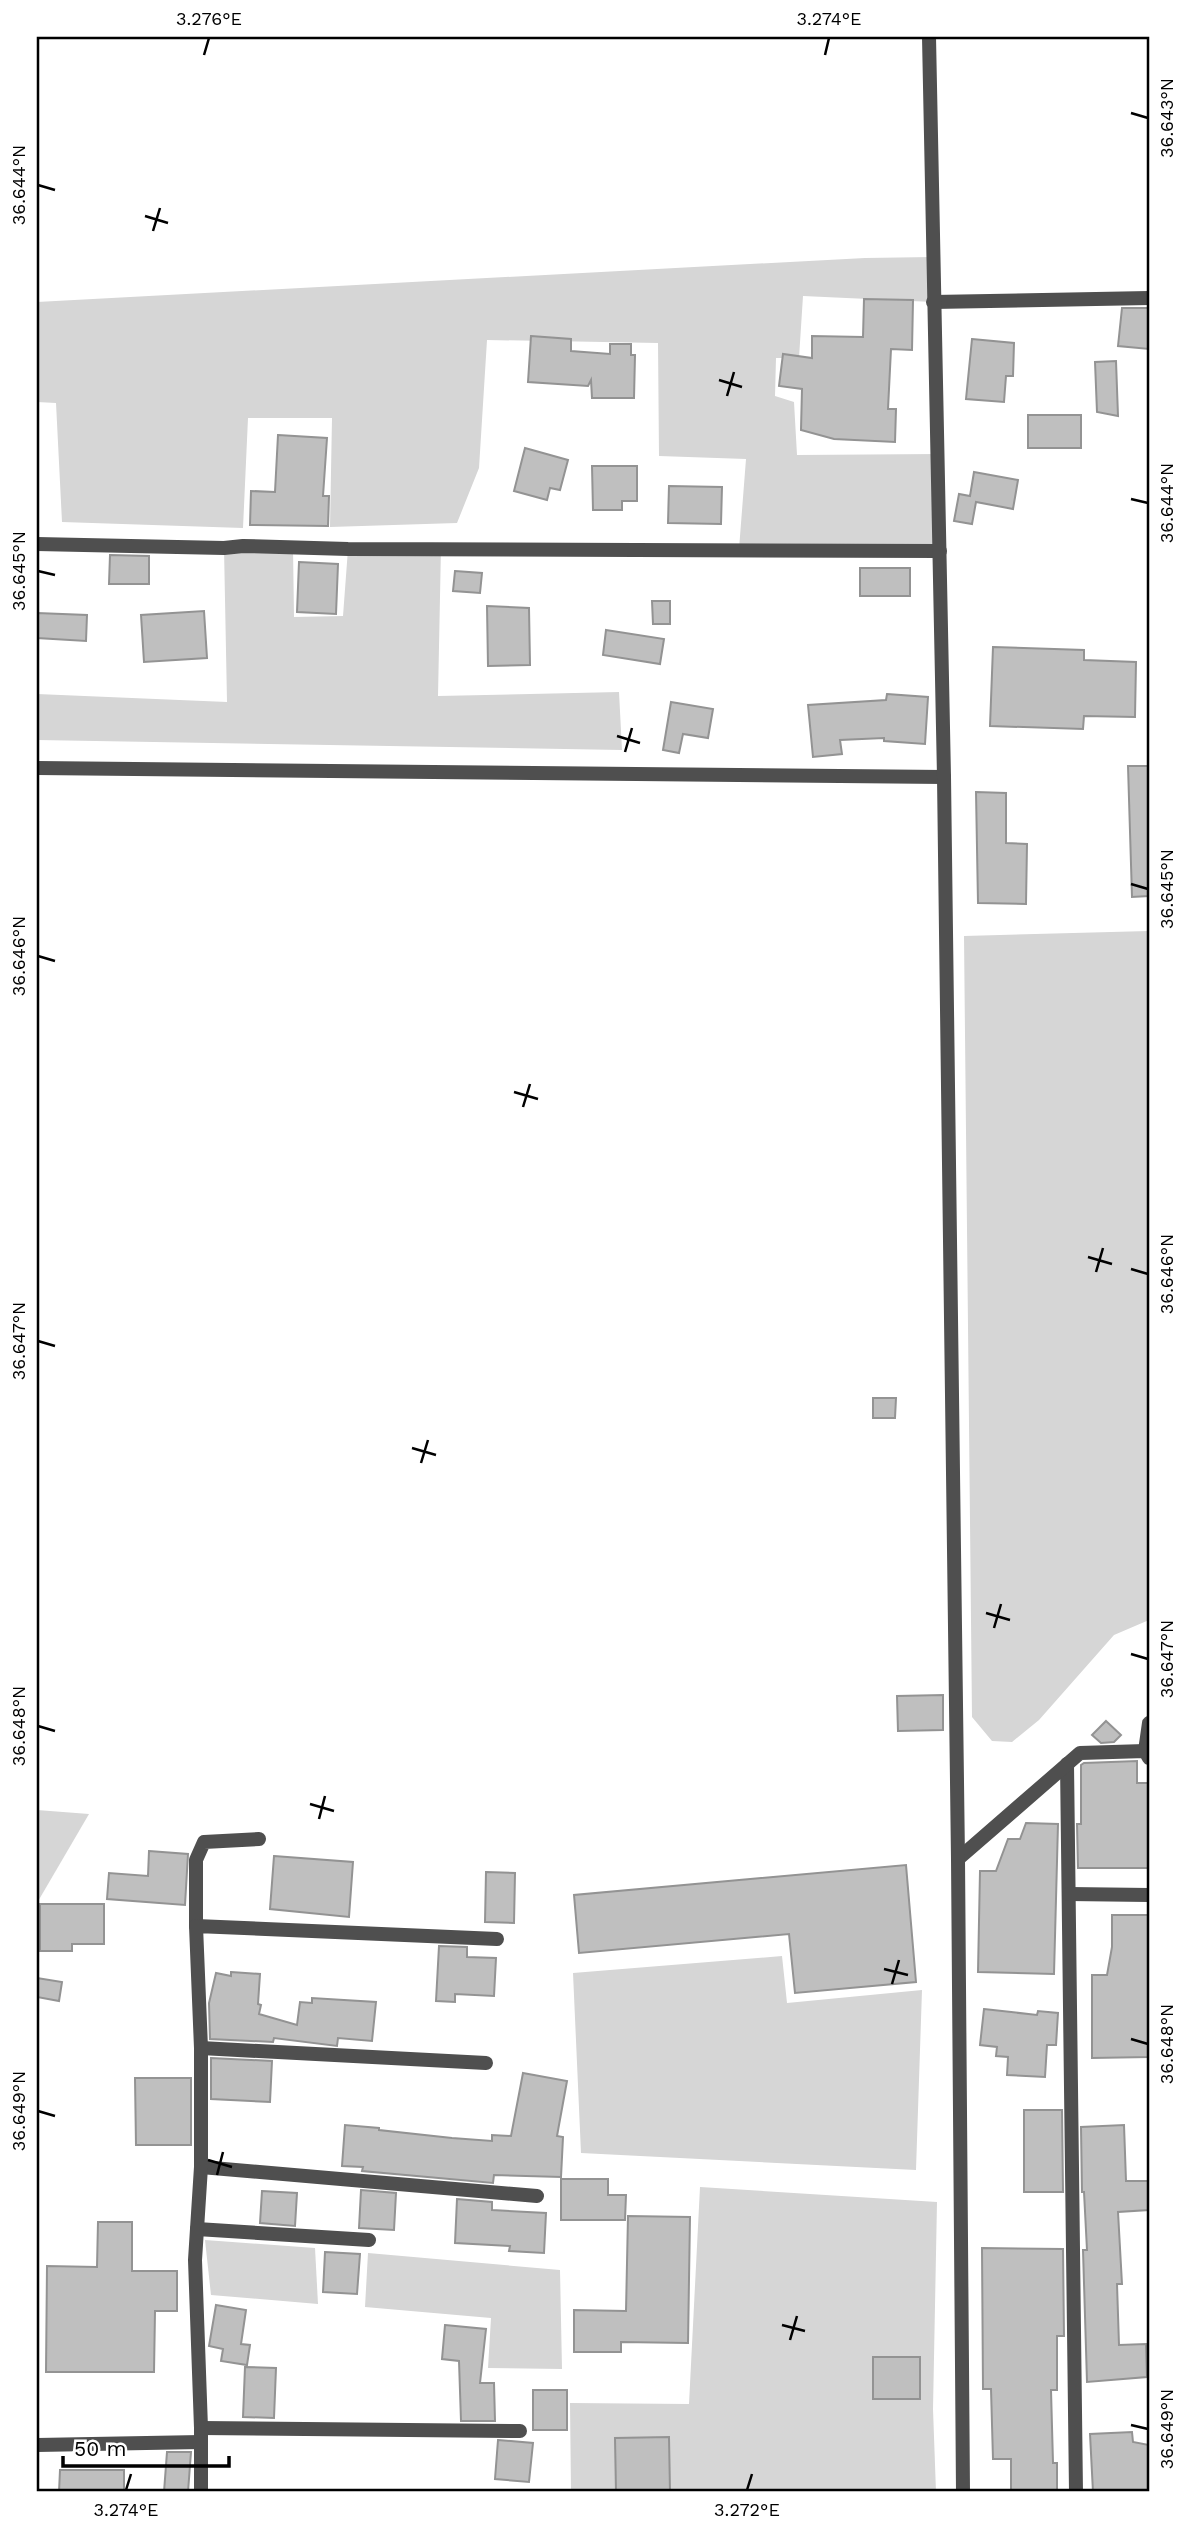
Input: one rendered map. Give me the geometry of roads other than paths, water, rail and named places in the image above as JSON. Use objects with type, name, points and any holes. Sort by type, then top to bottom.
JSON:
[{"type":"street","points":[[929,37],[944,777],[963,2492]]},
{"type":"street","points":[[933,302],[1149,298]]},
{"type":"street","points":[[37,544],[348,549],[940,551]]},
{"type":"street","points":[[37,768],[944,777]]},
{"type":"street","points":[[958,1859],[1080,1753],[1147,1754],[1149,1723]]},
{"type":"street","points":[[1067,1764],[1076,2492]]},
{"type":"street","points":[[201,2492],[195,2260],[201,2167],[196,1860],[204,1842],[259,1839]]},
{"type":"street","points":[[1069,1894],[1149,1895]]},
{"type":"street","points":[[196,1926],[497,1939]]},
{"type":"street","points":[[201,2048],[486,2063]]},
{"type":"street","points":[[201,2167],[537,2196]]},
{"type":"street","points":[[197,2229],[369,2240]]},
{"type":"street","points":[[37,2445],[201,2435],[520,2431]]}]
